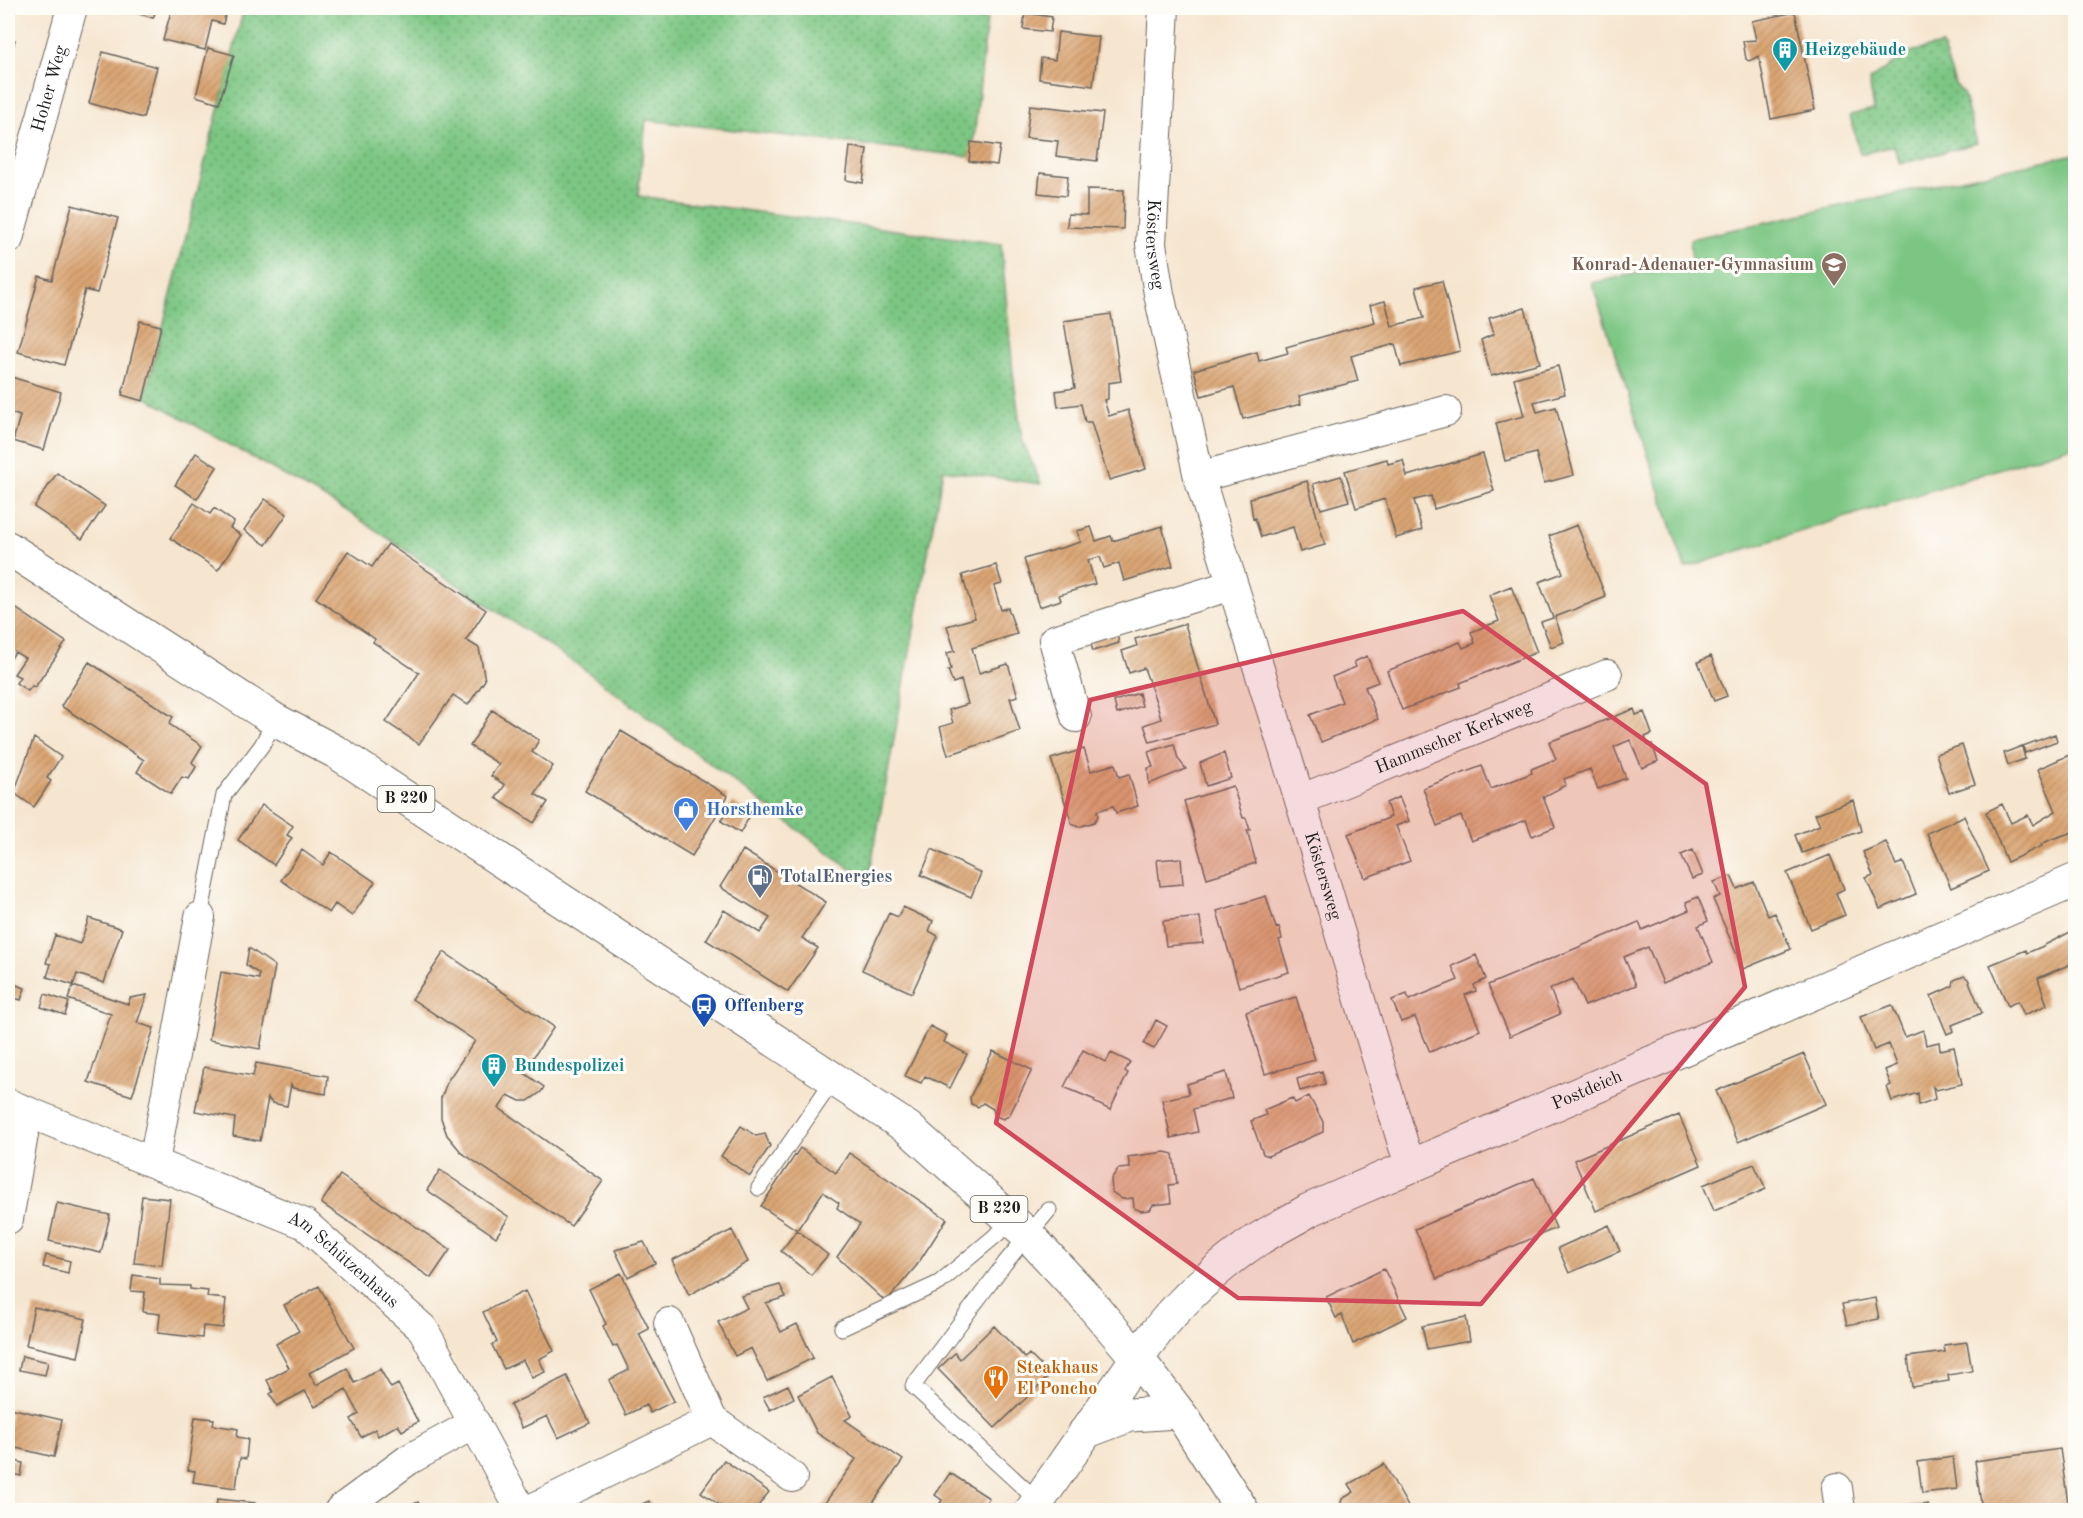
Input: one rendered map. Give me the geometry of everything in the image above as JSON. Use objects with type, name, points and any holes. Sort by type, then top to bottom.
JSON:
[{"type":"main road","name":"B 220","points":[[8,548],[275,720],[336,752],[908,1128],[1020,1227],[1137,1358],[1178,1412],[1242,1510]]},
{"type":"main road","name":"Postdeich","points":[[1035,1506],[1157,1329],[1200,1285],[1245,1248],[1309,1210],[2076,880]]},
{"type":"main road","points":[[1085,1432],[1130,1415],[1178,1412]]},
{"type":"street","name":"Hoher Weg","points":[[8,239],[17,166],[72,8]]},
{"type":"street","name":"Köstersweg","points":[[1164,8],[1151,244],[1199,477],[1300,800],[1404,1147],[1413,1167]]},
{"type":"street","points":[[1199,477],[1446,411]]},
{"type":"street","points":[[1076,717],[1054,640],[1232,585]]},
{"type":"street","name":"Hammscher Kerkweg","points":[[1300,800],[1607,675]]},
{"type":"street","points":[[154,1162],[200,917]]},
{"type":"street","name":"Am Schützenhaus","points":[[8,1219],[17,1108],[305,1224],[423,1329],[476,1423],[521,1510]]},
{"type":"street","points":[[669,1323],[712,1420],[792,1477]]},
{"type":"street","points":[[530,1510],[712,1420]]},
{"type":"street","points":[[340,1510],[408,1460],[476,1423]]},
{"type":"lane","points":[[200,917],[224,795],[262,745],[275,720]]},
{"type":"lane","points":[[759,1188],[834,1079]]},
{"type":"lane","points":[[842,1328],[939,1284],[1020,1227],[1049,1210]]},
{"type":"lane","points":[[1020,1227],[912,1386],[1035,1506]]},
{"type":"highlighted area","points":[[1463,611],[1706,784],[1745,987],[1481,1304],[1238,1298],[996,1123],[1090,700]]},
{"type":"green space","points":[[244,8],[988,9],[972,157],[646,120],[638,196],[1001,244],[1022,439],[1041,484],[943,470],[868,882],[585,670],[344,509],[145,397]]},
{"type":"green space","points":[[1942,45],[1955,84],[1963,93],[1977,143],[1900,164],[1894,146],[1860,154],[1850,115],[1874,109],[1869,80],[1910,52]]},
{"type":"green space","points":[[2075,154],[2075,445],[1685,568],[1592,283],[1692,262],[1690,239]]},
{"type":"building","points":[[121,8],[157,8],[153,18]]},
{"type":"building","points":[[172,8],[227,8],[223,24],[212,21],[205,50],[163,40]]},
{"type":"building","name":"Heizgebäude","points":[[1795,12],[1815,110],[1771,119],[1759,56],[1749,61],[1746,59],[1743,41],[1756,40],[1752,21]]},
{"type":"building","points":[[1025,13],[1052,17],[1050,32],[1023,29]]},
{"type":"building","points":[[1058,32],[1099,37],[1093,86],[1039,79],[1041,58],[1055,60]]},
{"type":"building","points":[[8,38],[15,40],[8,63]]},
{"type":"building","points":[[208,48],[234,55],[219,103],[196,96]]},
{"type":"building","points":[[103,52],[157,67],[143,118],[89,103]]},
{"type":"building","points":[[1030,105],[1103,113],[1097,161],[1056,156],[1058,141],[1026,138]]},
{"type":"building","points":[[971,142],[1000,146],[997,165],[969,161]]},
{"type":"building","points":[[850,147],[867,149],[863,183],[846,180]]},
{"type":"building","points":[[1040,173],[1068,176],[1066,196],[1038,193]]},
{"type":"building","points":[[1087,189],[1124,190],[1123,229],[1067,227],[1068,214],[1087,215]]},
{"type":"building","points":[[72,205],[118,218],[97,293],[85,290],[64,365],[18,352],[39,276],[52,280]]},
{"type":"building","points":[[1442,281],[1460,351],[1401,366],[1395,344],[1351,356],[1358,381],[1299,396],[1301,404],[1243,419],[1234,387],[1201,396],[1194,370],[1257,352],[1259,361],[1288,353],[1286,347],[1375,322],[1370,305],[1385,301],[1392,326],[1424,318],[1416,287]]},
{"type":"building","points":[[1525,308],[1540,363],[1491,376],[1481,340],[1494,334],[1489,318]]},
{"type":"building","points":[[1111,314],[1121,381],[1108,383],[1108,399],[1104,400],[1109,416],[1128,410],[1146,469],[1109,480],[1091,422],[1085,422],[1081,404],[1058,407],[1056,391],[1075,388],[1064,321]]},
{"type":"building","points":[[140,321],[161,326],[143,401],[122,395]]},
{"type":"building","points":[[1558,366],[1565,394],[1534,402],[1537,412],[1556,407],[1574,475],[1544,483],[1536,453],[1505,461],[1496,423],[1524,416],[1514,378]]},
{"type":"building","points":[[8,376],[61,392],[44,450],[13,441],[20,416],[8,412]]},
{"type":"building","points":[[196,453],[217,467],[197,499],[175,485]]},
{"type":"building","points":[[1483,454],[1494,491],[1434,509],[1431,496],[1414,500],[1422,530],[1396,538],[1385,499],[1356,508],[1345,471],[1387,459],[1388,464],[1403,460],[1407,476]]},
{"type":"building","points":[[57,473],[105,506],[82,539],[34,507]]},
{"type":"building","points":[[1341,476],[1349,501],[1321,509],[1313,484]]},
{"type":"building","points":[[1307,481],[1325,545],[1300,552],[1293,527],[1261,537],[1255,518],[1253,519],[1250,498]]},
{"type":"building","points":[[265,499],[287,514],[266,545],[244,530]]},
{"type":"building","points":[[194,503],[210,514],[214,508],[234,522],[230,528],[241,535],[218,570],[170,538]]},
{"type":"building","points":[[1577,525],[1606,597],[1555,617],[1564,642],[1551,647],[1541,622],[1553,618],[1539,582],[1563,573],[1549,536]]},
{"type":"building","points":[[1162,526],[1173,566],[1124,581],[1119,563],[1104,568],[1100,557],[1088,560],[1095,584],[1059,595],[1061,600],[1039,607],[1024,559],[1081,542],[1077,531],[1091,527],[1096,541],[1111,536],[1113,541]]},
{"type":"building","points":[[388,544],[486,610],[466,640],[479,648],[485,680],[468,705],[453,695],[419,744],[386,722],[419,673],[373,642],[375,639],[316,598],[348,551],[372,567]]},
{"type":"building","points":[[996,565],[1002,584],[994,586],[1001,610],[1008,608],[1017,634],[972,648],[979,673],[1008,664],[1018,696],[1010,698],[1020,731],[948,755],[940,727],[953,723],[949,710],[968,704],[961,680],[953,683],[948,670],[951,669],[947,653],[955,651],[947,626],[975,618],[962,575]]},
{"type":"building","points":[[1511,586],[1537,652],[1460,683],[1461,687],[1402,710],[1387,671],[1460,642],[1463,648],[1475,643],[1471,632],[1499,621],[1489,595]]},
{"type":"building","points":[[11,605],[66,642],[35,687],[32,686],[28,691],[16,683],[20,677],[14,674],[25,658],[15,652],[8,663],[8,610]]},
{"type":"building","points":[[1185,624],[1215,724],[1150,742],[1144,725],[1161,719],[1156,702],[1144,668],[1129,673],[1122,651],[1137,646],[1135,639]]},
{"type":"building","points":[[1116,630],[1119,643],[1093,651],[1089,638]]},
{"type":"building","points":[[1367,656],[1378,682],[1365,687],[1378,719],[1321,742],[1310,715],[1342,702],[1332,677],[1356,667],[1354,662]]},
{"type":"building","points":[[1711,656],[1727,696],[1714,701],[1698,662]]},
{"type":"building","points":[[89,662],[173,717],[169,724],[202,746],[192,762],[196,767],[189,779],[182,777],[171,794],[137,772],[144,760],[61,706]]},
{"type":"building","points":[[1139,693],[1142,706],[1117,714],[1114,701]]},
{"type":"building","points":[[1634,709],[1636,715],[1644,712],[1652,734],[1645,737],[1648,745],[1652,744],[1658,761],[1642,768],[1630,740],[1614,747],[1626,778],[1598,789],[1590,769],[1564,779],[1566,785],[1543,797],[1555,827],[1532,836],[1526,820],[1471,841],[1461,816],[1437,826],[1423,788],[1482,766],[1491,789],[1532,773],[1531,769],[1556,759],[1549,742]]},
{"type":"building","points":[[492,710],[539,740],[532,752],[553,766],[535,794],[548,802],[534,823],[496,798],[505,785],[491,776],[499,764],[470,746]]},
{"type":"building","points":[[621,731],[728,796],[692,856],[585,791]]},
{"type":"building","points":[[2055,734],[2057,741],[2025,753],[2023,746]]},
{"type":"building","points":[[34,738],[61,757],[47,778],[51,781],[34,807],[14,793]]},
{"type":"building","points":[[1174,744],[1178,759],[1186,769],[1149,784],[1148,768],[1153,767],[1148,752]]},
{"type":"building","points":[[1962,745],[1975,784],[1949,793],[1936,754]]},
{"type":"building","points":[[2022,746],[2025,759],[2008,765],[2004,753]]},
{"type":"building","points":[[1084,749],[1091,771],[1115,764],[1119,777],[1129,774],[1138,806],[1116,813],[1113,806],[1097,811],[1098,816],[1094,822],[1078,827],[1072,824],[1051,759]]},
{"type":"building","points":[[2076,752],[2076,831],[2052,839],[2007,862],[1986,812],[2002,804],[2011,823],[2028,815],[2033,825],[2056,811],[2038,769]]},
{"type":"building","points":[[1224,753],[1231,778],[1206,786],[1200,763]]},
{"type":"building","points":[[1233,786],[1243,818],[1246,818],[1250,830],[1247,830],[1256,863],[1207,878],[1184,801]]},
{"type":"building","points":[[1399,797],[1409,821],[1396,826],[1410,861],[1365,878],[1348,834],[1391,817],[1386,803]]},
{"type":"building","points":[[1853,800],[1861,831],[1802,853],[1795,835],[1820,825],[1815,814]]},
{"type":"building","points":[[733,802],[751,814],[740,833],[721,821]]},
{"type":"building","points":[[262,805],[293,826],[287,835],[292,838],[274,865],[238,840]]},
{"type":"building","points":[[1964,816],[1989,871],[1951,888],[1927,833]]},
{"type":"building","points":[[1886,842],[1896,865],[1903,862],[1916,894],[1880,909],[1866,878],[1873,875],[1863,852]]},
{"type":"building","points":[[932,849],[981,873],[971,897],[921,875]]},
{"type":"building","points":[[302,850],[323,865],[331,852],[375,882],[352,916],[335,904],[329,913],[281,880]]},
{"type":"building","points":[[743,850],[826,902],[802,938],[818,948],[788,992],[706,940],[724,910],[760,933],[770,918],[720,887]]},
{"type":"building","points":[[1693,850],[1703,875],[1692,879],[1681,855]]},
{"type":"building","points":[[1830,855],[1844,889],[1836,893],[1845,915],[1811,929],[1787,873]]},
{"type":"building","points":[[1181,858],[1183,884],[1160,886],[1157,860]]},
{"type":"building","points":[[1731,876],[1737,889],[1754,882],[1768,916],[1775,913],[1791,949],[1743,969],[1713,899],[1720,896],[1714,882]]},
{"type":"building","points":[[1266,896],[1276,928],[1279,927],[1282,939],[1279,940],[1289,972],[1239,987],[1217,911]]},
{"type":"building","points":[[1698,897],[1708,921],[1698,926],[1713,962],[1663,983],[1648,947],[1624,957],[1636,985],[1585,1006],[1573,979],[1550,989],[1560,1014],[1510,1036],[1488,985],[1639,922],[1642,930],[1689,910],[1686,902]]},
{"type":"building","points":[[903,907],[933,921],[929,931],[938,936],[912,993],[862,970],[889,913],[898,917]]},
{"type":"building","points":[[1200,917],[1203,943],[1166,946],[1163,921]]},
{"type":"building","points":[[89,918],[122,929],[104,983],[77,974],[73,985],[47,977],[51,964],[46,963],[55,935],[80,944]]},
{"type":"building","points":[[2076,929],[2076,962],[2038,978],[2047,1005],[2024,1015],[2018,1001],[2008,1006],[1990,965],[2026,950],[2027,953]]},
{"type":"building","points":[[249,948],[275,966],[260,1049],[209,1040],[221,972],[259,979],[259,974],[246,965]]},
{"type":"building","name":"Bundespolizei","points":[[444,952],[554,1027],[523,1072],[544,1087],[541,1092],[528,1101],[520,1101],[508,1095],[499,1108],[603,1181],[571,1226],[462,1153],[447,1135],[441,1118],[441,1098],[448,1080],[475,1041],[412,999]]},
{"type":"building","points":[[1476,955],[1486,979],[1474,985],[1476,991],[1465,995],[1480,1030],[1430,1052],[1415,1017],[1401,1022],[1392,1000],[1407,994],[1409,1000],[1458,980],[1452,966]]},
{"type":"building","points":[[1964,976],[1968,979],[1982,1013],[1952,1025],[1954,1031],[1947,1034],[1931,996],[1953,986],[1954,980]]},
{"type":"building","points":[[8,982],[25,988],[21,1000],[8,996]]},
{"type":"building","points":[[73,986],[128,1004],[130,998],[147,995],[137,1023],[154,1028],[132,1096],[88,1082],[111,1014],[68,999]]},
{"type":"building","points":[[45,994],[69,1002],[65,1015],[41,1007]]},
{"type":"building","points":[[1296,997],[1315,1060],[1265,1074],[1246,1012]]},
{"type":"building","points":[[1892,1005],[1905,1037],[1923,1030],[1926,1045],[1939,1042],[1940,1050],[1954,1047],[1962,1084],[1936,1090],[1933,1087],[1935,1099],[1919,1105],[1918,1093],[1892,1101],[1887,1087],[1891,1085],[1885,1070],[1897,1065],[1889,1044],[1874,1050],[1861,1017]]},
{"type":"building","points":[[1156,1020],[1167,1026],[1154,1049],[1144,1044]]},
{"type":"building","points":[[930,1026],[947,1035],[944,1042],[967,1054],[950,1088],[925,1076],[921,1083],[905,1076]]},
{"type":"building","points":[[1083,1050],[1106,1062],[1111,1053],[1130,1062],[1125,1071],[1128,1073],[1110,1110],[1094,1102],[1095,1100],[1064,1087]]},
{"type":"building","points":[[993,1051],[1032,1070],[1009,1116],[1003,1119],[995,1116],[993,1109],[983,1103],[978,1107],[971,1104],[970,1097]]},
{"type":"building","points":[[1804,1054],[1826,1104],[1738,1142],[1716,1091]]},
{"type":"building","points":[[256,1063],[328,1076],[326,1094],[293,1088],[291,1085],[287,1106],[272,1103],[268,1098],[260,1141],[233,1136],[235,1118],[195,1111],[204,1067],[253,1076]]},
{"type":"building","points":[[1322,1071],[1325,1084],[1300,1091],[1297,1079]]},
{"type":"building","points":[[1226,1072],[1232,1098],[1193,1109],[1198,1132],[1171,1138],[1162,1100],[1189,1094],[1187,1084]]},
{"type":"building","points":[[1309,1096],[1323,1122],[1323,1132],[1268,1156],[1263,1154],[1251,1121],[1266,1115],[1264,1110],[1292,1098],[1295,1103]]},
{"type":"building","points":[[1679,1115],[1701,1165],[1596,1211],[1574,1160]]},
{"type":"building","points":[[741,1126],[756,1136],[765,1134],[770,1146],[750,1176],[721,1156]]},
{"type":"building","points":[[800,1148],[836,1173],[849,1153],[947,1219],[917,1265],[886,1302],[837,1257],[860,1224],[837,1208],[839,1203],[823,1192],[797,1230],[761,1206]]},
{"type":"building","points":[[1165,1152],[1173,1154],[1177,1184],[1169,1185],[1171,1203],[1153,1205],[1150,1210],[1141,1211],[1134,1208],[1133,1198],[1122,1199],[1112,1192],[1111,1179],[1118,1169],[1130,1168],[1128,1157]]},
{"type":"building","points":[[1754,1164],[1766,1189],[1714,1211],[1703,1185]]},
{"type":"building","points":[[440,1170],[509,1217],[496,1237],[427,1190]]},
{"type":"building","points":[[340,1175],[450,1250],[431,1278],[321,1203]]},
{"type":"building","points":[[1534,1178],[1556,1228],[1437,1279],[1415,1229]]},
{"type":"building","points":[[142,1196],[170,1199],[162,1265],[134,1263]]},
{"type":"building","points":[[57,1203],[110,1215],[101,1253],[49,1241]]},
{"type":"building","points":[[1609,1225],[1620,1251],[1569,1273],[1558,1248]]},
{"type":"building","points":[[732,1230],[748,1262],[689,1295],[672,1260]]},
{"type":"building","points":[[797,1230],[828,1255],[811,1275],[781,1251]]},
{"type":"building","points":[[644,1242],[655,1263],[628,1277],[615,1250]]},
{"type":"building","points":[[46,1255],[70,1261],[68,1273],[43,1267]]},
{"type":"building","points":[[1384,1269],[1407,1317],[1353,1344],[1342,1315],[1336,1318],[1326,1297]]},
{"type":"building","points":[[621,1273],[649,1329],[639,1334],[674,1401],[650,1413],[646,1405],[626,1415],[609,1380],[629,1370],[617,1345],[613,1347],[603,1326],[606,1324],[589,1289]]},
{"type":"building","points":[[133,1275],[160,1279],[160,1285],[190,1286],[190,1289],[208,1291],[207,1297],[226,1299],[223,1328],[203,1326],[202,1338],[158,1333],[160,1314],[143,1312],[145,1292],[131,1291]]},
{"type":"building","points":[[780,1285],[786,1297],[766,1303],[781,1332],[797,1324],[813,1358],[767,1381],[751,1348],[735,1356],[718,1322],[747,1308],[741,1296]]},
{"type":"building","points":[[319,1286],[354,1348],[309,1373],[316,1385],[347,1368],[355,1383],[380,1369],[391,1388],[398,1384],[418,1422],[402,1431],[398,1425],[378,1436],[375,1429],[361,1437],[351,1419],[359,1414],[346,1389],[315,1407],[305,1391],[277,1406],[270,1394],[273,1392],[267,1380],[289,1368],[276,1344],[299,1331],[284,1305]]},
{"type":"building","points":[[525,1291],[554,1351],[539,1359],[545,1372],[532,1378],[523,1360],[504,1369],[492,1345],[497,1342],[483,1312]]},
{"type":"building","points":[[1875,1298],[1879,1319],[1847,1325],[1842,1304]]},
{"type":"building","points":[[34,1307],[86,1319],[78,1357],[26,1345]]},
{"type":"building","points":[[1466,1317],[1470,1341],[1427,1349],[1422,1326]]},
{"type":"building","name":"Steakhaus El Poncho","points":[[994,1326],[1025,1358],[1029,1354],[1050,1375],[995,1428],[938,1369],[955,1353],[960,1359]]},
{"type":"building","points":[[1967,1342],[1972,1371],[1948,1375],[1949,1381],[1912,1387],[1908,1357],[1945,1352],[1944,1345]]},
{"type":"building","points":[[22,1356],[48,1362],[45,1375],[19,1370]]},
{"type":"building","points":[[567,1376],[590,1423],[558,1438],[547,1416],[522,1428],[510,1405]]},
{"type":"building","points":[[832,1377],[852,1416],[845,1420],[903,1460],[868,1510],[820,1510],[856,1459],[817,1433],[798,1395]]},
{"type":"building","points":[[788,1385],[794,1398],[770,1410],[763,1397]]},
{"type":"building","points":[[10,1408],[62,1420],[54,1457],[8,1446]]},
{"type":"building","points":[[195,1417],[214,1419],[213,1425],[238,1429],[237,1437],[248,1439],[246,1459],[240,1458],[236,1488],[193,1482],[195,1471],[188,1470]]},
{"type":"building","points":[[2060,1449],[2069,1510],[1982,1510],[1975,1461]]},
{"type":"building","points":[[1953,1457],[1957,1489],[1922,1493],[1918,1462]]},
{"type":"building","points":[[8,1459],[23,1463],[21,1476],[8,1473]]},
{"type":"building","points":[[724,1460],[769,1492],[755,1510],[727,1510],[701,1492]]},
{"type":"building","points":[[1384,1464],[1410,1510],[1339,1510],[1342,1499],[1354,1492],[1349,1484]]},
{"type":"building","points":[[950,1473],[989,1498],[980,1510],[936,1510],[942,1500],[935,1495]]},
{"type":"building","points":[[217,1499],[255,1503],[254,1510],[216,1510]]},
{"type":"building","points":[[649,1501],[654,1510],[629,1510]]},
{"type":"building","points":[[418,1502],[422,1510],[401,1510]]},
{"type":"building","points":[[1928,1504],[1929,1510],[1892,1510],[1892,1509]]},
{"type":"place","name":"Heizgebäude","points":[[1785,73]]},
{"type":"place","name":"Konrad-Adenauer-Gymnasium","points":[[1834,288]]},
{"type":"place","name":"Horsthemke","points":[[686,833]]},
{"type":"place","name":"TotalEnergies","points":[[760,900]]},
{"type":"place","name":"Offenberg","points":[[704,1029]]},
{"type":"place","name":"Bundespolizei","points":[[494,1089]]},
{"type":"place","name":"Steakhaus El Poncho","points":[[996,1401]]}]
